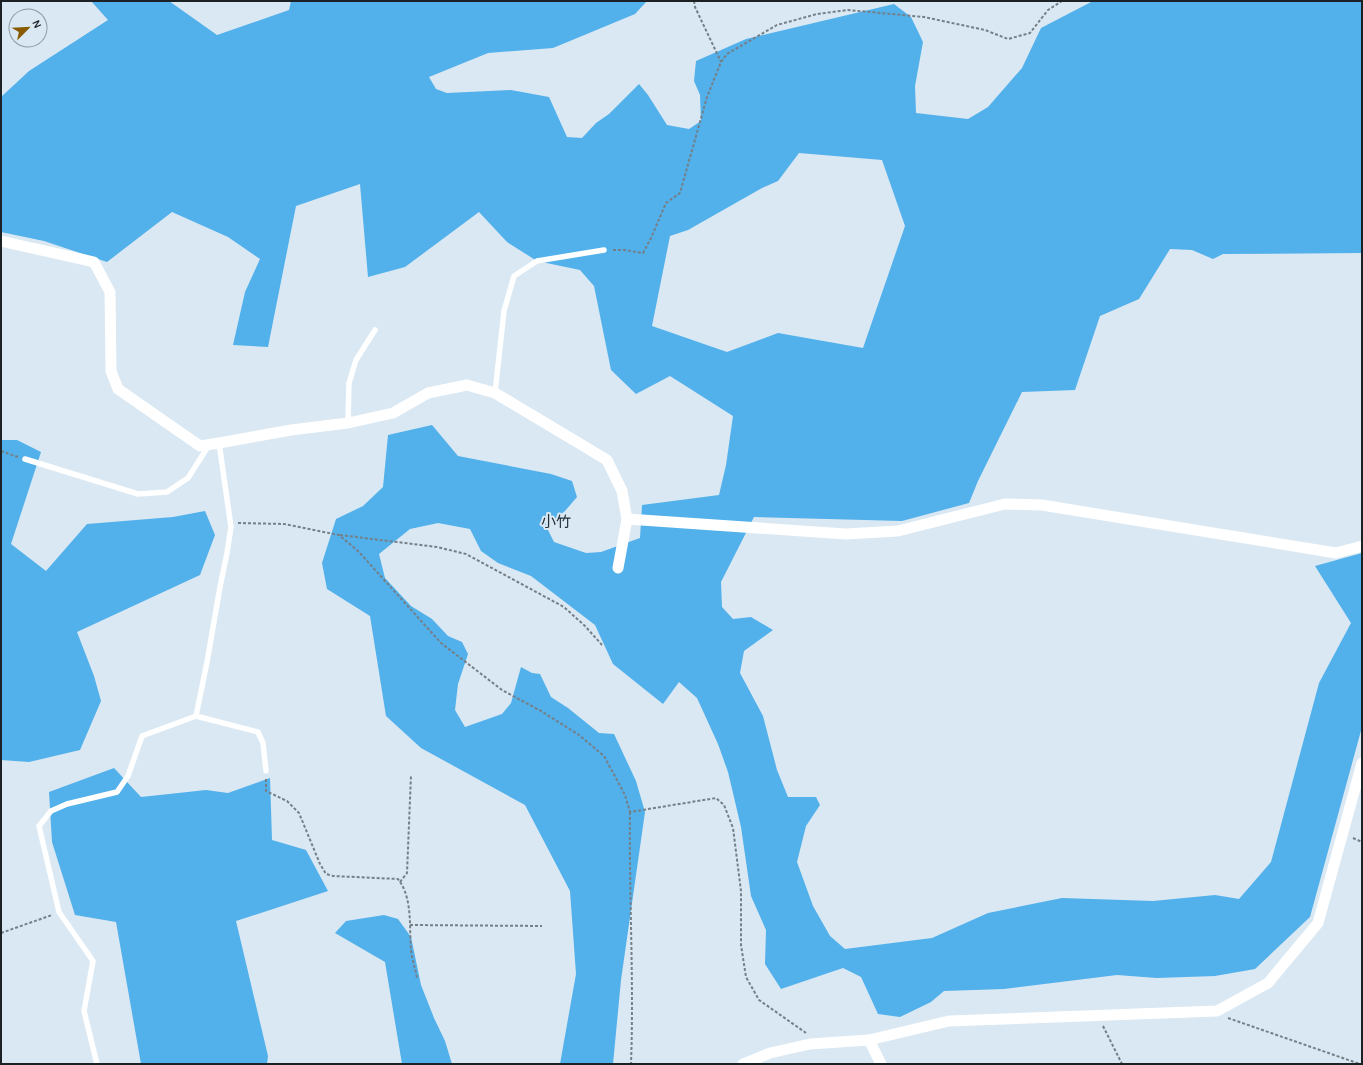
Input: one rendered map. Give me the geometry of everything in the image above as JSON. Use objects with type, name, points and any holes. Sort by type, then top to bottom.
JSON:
[{"type":"street","points":[[1,241],[94,262],[110,292],[111,371],[118,389],[200,446],[291,430],[348,423],[393,413],[428,393],[467,385],[495,393],[607,460],[622,491],[627,519],[618,568]]},
{"type":"street","points":[[627,519],[846,534],[898,531],[1005,504],[1042,505],[1336,553],[1362,546]]},
{"type":"street","points":[[743,1064],[770,1053],[810,1044],[869,1040],[949,1021],[1217,1011],[1268,983],[1318,923],[1362,763]]},
{"type":"street","points":[[869,1040],[881,1064]]},
{"type":"lane","points":[[495,393],[504,311],[514,276],[537,261],[604,250]]},
{"type":"lane","points":[[348,423],[349,383],[356,360],[375,330]]},
{"type":"lane","points":[[25,459],[138,494],[167,492],[188,478],[214,444]]},
{"type":"lane","points":[[196,716],[227,553],[230,523],[214,444]]},
{"type":"lane","points":[[97,1064],[84,1011],[93,961],[59,912],[39,826],[51,811],[67,804],[117,792],[128,776],[142,736],[196,716],[258,732],[263,743],[266,771]]},
{"type":"path","points":[[694,1],[695,7],[721,62]]},
{"type":"path","points":[[604,250],[624,250],[643,253],[666,203],[680,192],[707,97],[721,62],[727,54],[777,25],[817,14],[848,10],[924,17],[985,30],[1008,39],[1030,33],[1048,10],[1062,1]]},
{"type":"path","points":[[1,452],[25,459]]},
{"type":"path","points":[[230,523],[284,524],[339,535],[438,547],[466,554],[564,607],[585,626],[602,645]]},
{"type":"path","points":[[339,535],[360,552],[441,643],[502,690],[541,711],[579,735],[604,756],[625,795],[630,812],[629,877],[632,1021],[631,1064]]},
{"type":"path","points":[[266,771],[266,791],[288,801],[299,812],[320,864],[326,874],[333,876],[398,879],[406,895],[412,950],[417,978]]},
{"type":"path","points":[[400,882],[406,873],[411,775]]},
{"type":"path","points":[[630,812],[716,798],[724,805],[733,828],[737,854],[741,891],[741,945],[746,977],[759,1000],[820,1043]]},
{"type":"path","points":[[1,933],[59,912]]},
{"type":"path","points":[[410,925],[542,926]]},
{"type":"path","points":[[1217,1011],[1230,1019],[1360,1064]]},
{"type":"path","points":[[1098,1016],[1122,1064]]},
{"type":"shaded area","points":[[91,1],[169,1],[217,35],[289,10],[291,1],[647,1],[635,14],[553,48],[488,53],[429,77],[436,89],[447,93],[511,90],[549,97],[567,137],[582,138],[596,123],[609,114],[639,84],[648,95],[667,125],[689,129],[701,121],[700,95],[694,81],[696,61],[746,39],[894,4],[911,17],[923,42],[915,86],[916,113],[968,119],[988,107],[1022,68],[1041,28],[1093,1],[1362,1],[1362,253],[1223,254],[1213,259],[1192,250],[1170,249],[1139,299],[1100,316],[1075,390],[1022,392],[978,481],[969,503],[902,521],[754,517],[721,582],[722,607],[733,619],[751,617],[773,630],[744,651],[740,673],[763,716],[777,770],[788,797],[816,797],[820,805],[806,826],[797,862],[813,906],[830,936],[845,949],[932,938],[988,913],[1062,898],[1153,901],[1215,895],[1239,899],[1271,862],[1319,683],[1351,623],[1315,566],[1362,553],[1362,727],[1310,917],[1255,969],[1215,976],[1157,978],[1117,975],[1004,989],[944,991],[931,1002],[900,1017],[878,1014],[861,977],[843,968],[781,989],[765,964],[766,930],[751,896],[741,827],[728,772],[718,744],[697,698],[679,682],[663,704],[613,664],[595,625],[531,576],[498,563],[481,551],[470,529],[438,523],[410,529],[379,554],[385,578],[411,606],[432,619],[448,636],[462,642],[468,654],[458,684],[455,710],[465,727],[502,714],[511,703],[521,667],[532,673],[540,674],[551,697],[568,708],[599,733],[614,734],[636,781],[645,812],[621,980],[613,1064],[560,1064],[576,974],[570,891],[525,805],[421,748],[386,716],[370,616],[327,589],[322,563],[336,519],[363,506],[383,487],[388,435],[432,425],[458,456],[551,474],[572,481],[577,497],[565,511],[546,526],[554,542],[586,553],[601,552],[640,538],[642,505],[719,495],[726,465],[733,416],[670,376],[636,394],[611,370],[594,286],[580,270],[537,261],[507,242],[479,212],[405,267],[368,277],[360,184],[296,206],[268,347],[233,345],[245,292],[260,259],[228,237],[172,212],[107,262],[44,241],[1,232],[1,97],[29,71],[108,20]],"holes":[[[799,153],[882,160],[905,226],[863,348],[778,333],[727,352],[652,326],[670,236],[688,230],[762,188],[778,181]]]},
{"type":"shaded area","points":[[1,440],[17,440],[41,452],[11,544],[46,571],[87,524],[173,517],[205,511],[215,535],[200,575],[77,632],[94,676],[101,701],[80,750],[29,762],[1,760]]},
{"type":"shaded area","points":[[114,768],[141,797],[206,790],[228,793],[270,778],[272,840],[306,850],[328,891],[236,921],[268,1056],[267,1064],[141,1064],[116,922],[75,915],[52,842],[49,792]]},
{"type":"shaded area","points":[[384,915],[398,919],[411,937],[421,985],[445,1041],[452,1064],[402,1064],[385,962],[335,933],[346,921]]},
{"type":"district","name":"小竹","points":[[556,522]]}]
